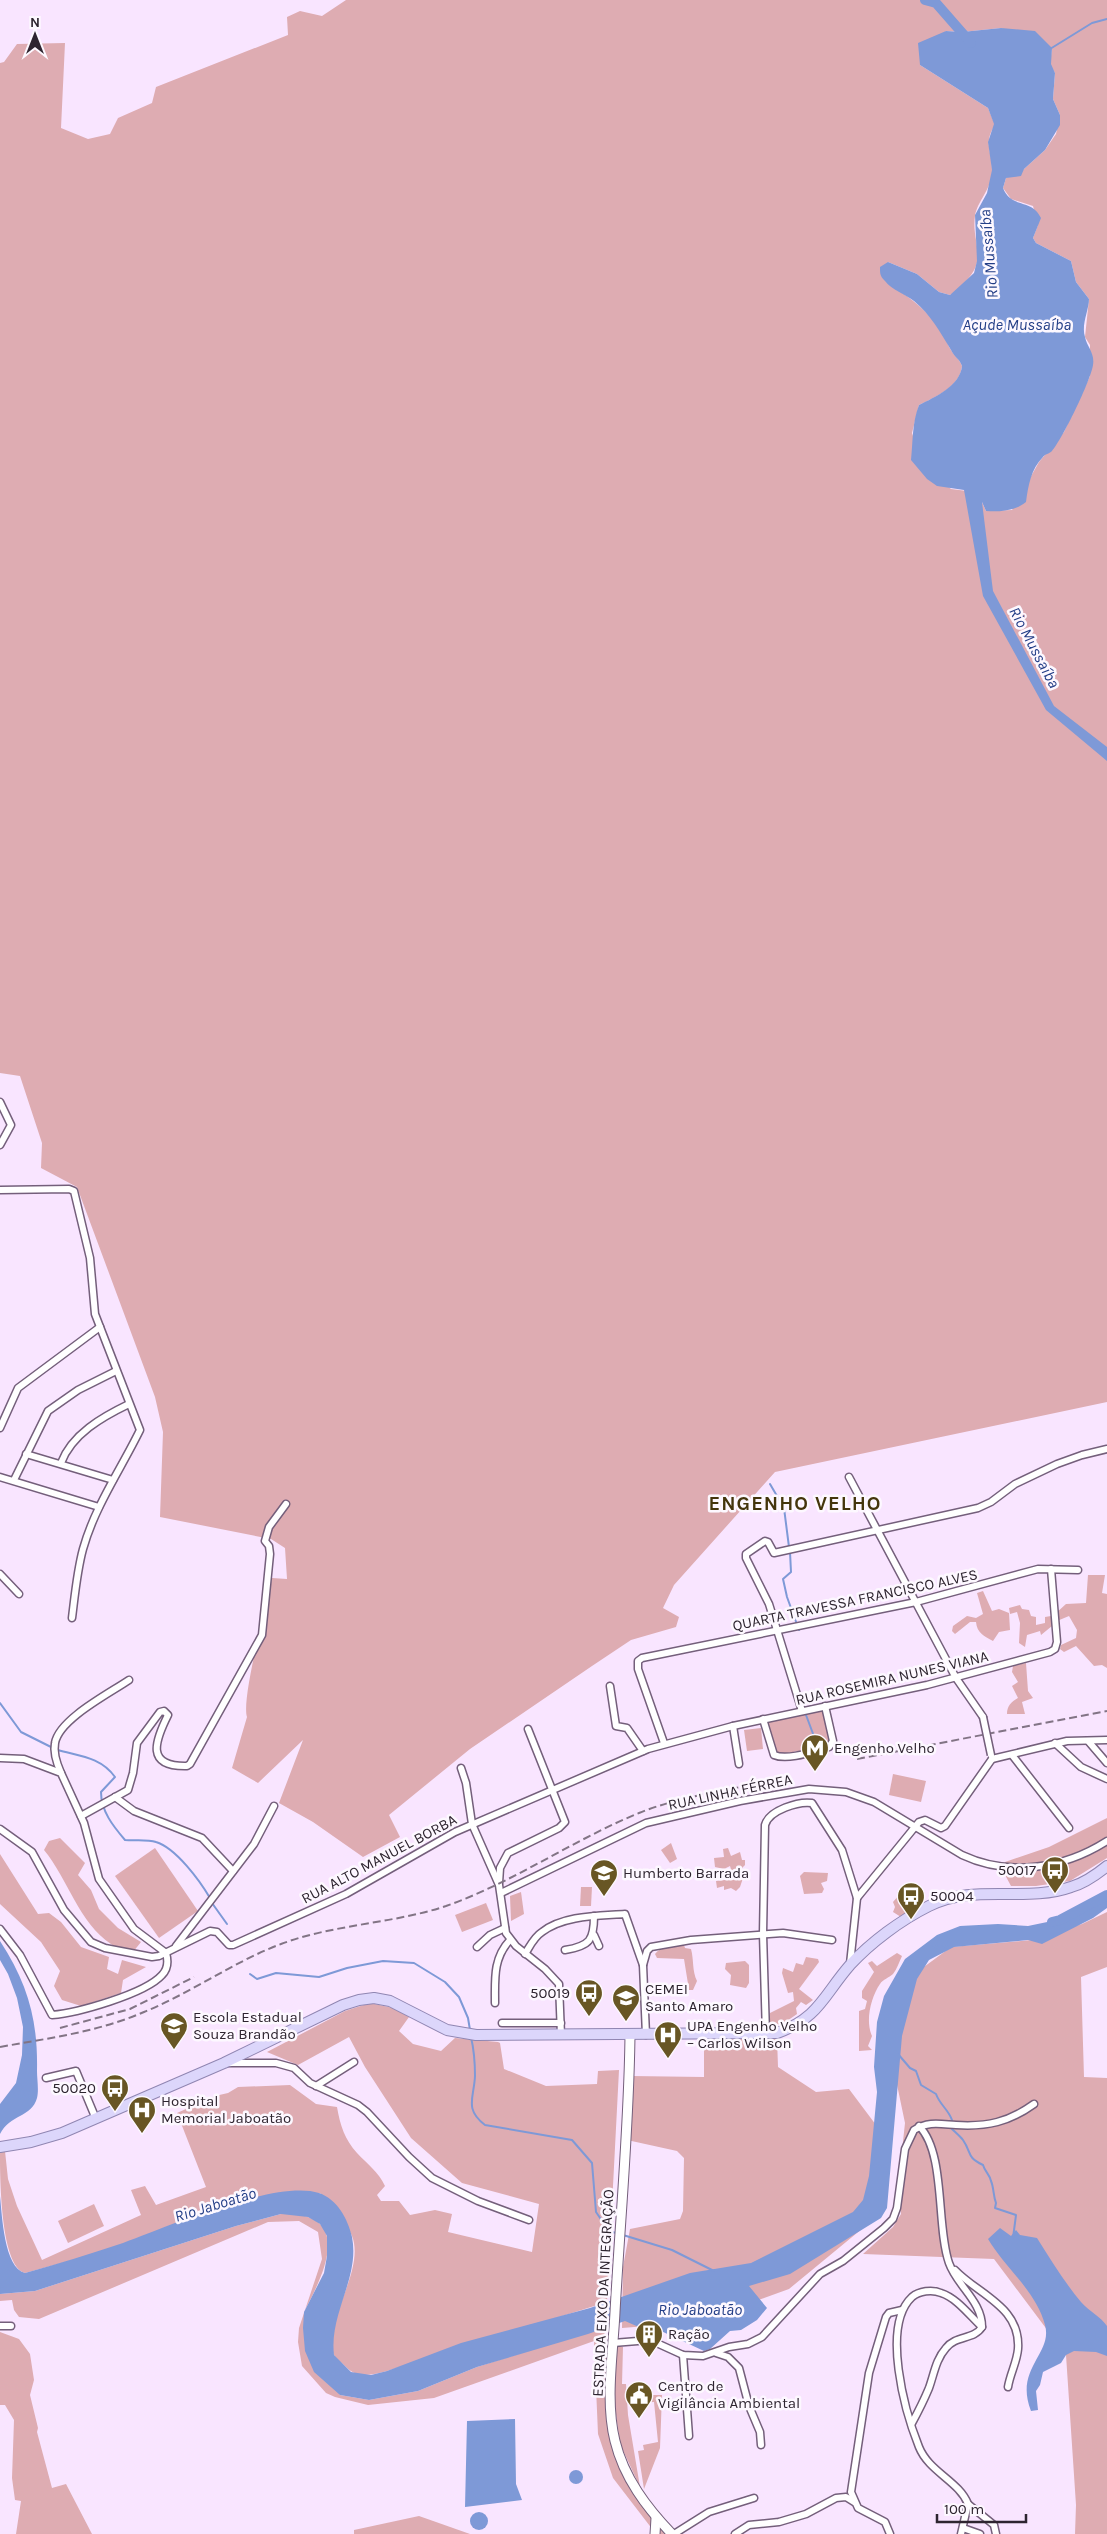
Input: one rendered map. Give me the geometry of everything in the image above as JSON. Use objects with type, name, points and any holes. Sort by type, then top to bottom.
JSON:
[{"type":"main road","points":[[1,2147],[42,2140],[96,2119],[277,2040],[343,2005],[364,1999],[394,2002],[436,2026],[460,2034],[766,2034],[788,2029],[813,2013],[850,1966],[882,1937],[930,1905],[951,1898],[976,1894],[1033,1893],[1070,1888],[1088,1880],[1107,1866]]},
{"type":"main road","name":"ESTRADA EIXO DA INTEGRAÇÃO","points":[[630,2035],[611,2407],[615,2443],[634,2487],[656,2518],[673,2534]]},
{"type":"main road","points":[[655,2534],[656,2518]]},
{"type":"street","points":[[0,1102],[12,1125],[0,1145]]},
{"type":"street","points":[[0,1190],[68,1189],[74,1191],[90,1258],[95,1314],[140,1430],[99,1508],[84,1548],[76,1584],[72,1618]]},
{"type":"street","points":[[0,1428],[18,1388],[100,1328]]},
{"type":"street","points":[[14,1480],[48,1410],[78,1390],[116,1371]]},
{"type":"street","points":[[61,1463],[67,1448],[78,1437],[107,1416],[129,1404]]},
{"type":"street","points":[[802,1711],[778,1629],[765,1594],[745,1555],[765,1541],[768,1542],[774,1553],[877,1532],[912,1521],[985,1506],[1015,1484],[1070,1458],[1107,1449]]},
{"type":"street","points":[[26,1454],[113,1480]]},
{"type":"street","points":[[0,1477],[99,1508]]},
{"type":"street","points":[[849,1477],[956,1678],[983,1717],[992,1757]]},
{"type":"street","points":[[81,1816],[128,1790],[133,1772],[137,1743],[160,1712],[164,1711],[168,1715],[159,1731],[157,1746],[160,1759],[168,1765],[187,1766],[190,1764],[262,1635],[270,1554],[265,1542],[269,1527],[286,1504]]},
{"type":"street","name":"QUARTA TRAVESSA FRANCISCO ALVES","points":[[664,1743],[652,1711],[638,1660],[778,1629],[916,1602],[1038,1569],[1078,1570]]},
{"type":"street","name":"RUA ROSEMIRA NUNES VIANA","points":[[486,1818],[550,1789],[664,1743],[763,1719],[956,1678],[1055,1649],[1057,1642],[1051,1569]]},
{"type":"street","points":[[0,1574],[19,1594]]},
{"type":"street","points":[[0,1929],[20,1955],[52,2015],[122,1998],[141,1989],[162,1975],[167,1963],[166,1953],[134,1929],[100,1879],[81,1816],[61,1773],[54,1749],[66,1724],[129,1680]]},
{"type":"street","points":[[610,1686],[616,1726],[627,1728],[643,1751]]},
{"type":"street","points":[[763,1719],[774,1754],[785,1756],[812,1751],[829,1747],[833,1741],[825,1706]]},
{"type":"street","points":[[733,1726],[739,1764]]},
{"type":"street","points":[[499,1885],[500,1868],[508,1853],[564,1824],[564,1815],[550,1789],[528,1729]]},
{"type":"street","points":[[857,1898],[914,1826],[922,1820],[943,1828],[992,1757],[1067,1741],[1107,1741]]},
{"type":"street","points":[[1088,1742],[1107,1763]]},
{"type":"street","points":[[1055,1744],[1081,1767],[1107,1779]]},
{"type":"street","points":[[1012,1754],[1069,1828]]},
{"type":"street","points":[[0,1758],[24,1759],[61,1773]]},
{"type":"street","points":[[460,1768],[466,1782],[472,1824],[499,1885],[505,1928],[510,1940],[558,1981],[561,1996],[560,2035]]},
{"type":"street","name":"RUA LINHA FÉRREA","points":[[501,1894],[646,1823],[799,1791],[818,1789],[846,1792],[888,1808],[914,1826],[972,1860],[1004,1867],[1031,1867],[1060,1863],[1089,1852],[1107,1841]]},
{"type":"street","points":[[799,1791],[802,1803]]},
{"type":"street","points":[[115,1797],[134,1811],[202,1838],[233,1871]]},
{"type":"street","points":[[766,2034],[763,1934],[766,1821],[774,1813],[802,1803],[812,1803],[842,1850],[857,1898],[850,1966]]},
{"type":"street","points":[[0,1828],[32,1852],[64,1910],[91,1942],[104,1948],[143,1957],[156,1957],[174,1949],[254,1844],[274,1806]]},
{"type":"street","name":"RUA ALTO MANUEL BORBA","points":[[174,1949],[210,1931],[216,1932],[228,1945],[236,1944],[346,1894],[436,1841],[486,1818]]},
{"type":"street","points":[[525,1954],[535,1938],[547,1928],[576,1918],[626,1914],[643,1965],[646,2035]]},
{"type":"street","points":[[594,1916],[594,1935],[599,1946]]},
{"type":"street","points":[[477,1946],[490,1935],[505,1928]]},
{"type":"street","points":[[643,1965],[647,1950],[654,1946],[691,1940],[763,1934],[799,1934],[832,1940]]},
{"type":"street","points":[[565,1950],[581,1946],[594,1935]]},
{"type":"street","points":[[495,2003],[497,1962],[502,1949],[510,1940]]},
{"type":"street","points":[[502,2023],[561,2023]]},
{"type":"street","points":[[316,2086],[354,2062]]},
{"type":"street","points":[[224,2063],[284,2064],[294,2068],[316,2086],[358,2105],[367,2112],[409,2157],[432,2178],[478,2201],[529,2220]]},
{"type":"street","points":[[46,2078],[76,2071],[96,2119]]},
{"type":"street","points":[[614,2340],[650,2340],[682,2355],[704,2356],[748,2344],[762,2337],[820,2274],[843,2261],[884,2228],[892,2219],[897,2208],[899,2181],[908,2138],[914,2130],[920,2126],[935,2122],[976,2125],[1007,2121],[1034,2104]]},
{"type":"street","points":[[912,2424],[926,2394],[939,2358],[947,2346],[955,2340],[975,2335],[982,2327],[980,2313],[949,2263],[933,2154],[928,2137],[920,2126]]},
{"type":"street","points":[[949,2263],[970,2284],[996,2302],[1012,2319],[1016,2328],[1018,2348],[1008,2387]]},
{"type":"street","points":[[982,2327],[952,2299],[934,2291],[915,2294],[902,2310],[898,2322],[897,2346],[902,2383],[912,2424],[924,2458],[962,2495],[968,2504],[994,2525],[996,2534]]},
{"type":"street","points":[[854,2502],[851,2485],[873,2356],[886,2317],[889,2313],[902,2310]]},
{"type":"street","points":[[0,2326],[11,2326]]},
{"type":"street","points":[[715,2352],[728,2356],[739,2368],[749,2406],[760,2432],[761,2444]]},
{"type":"street","points":[[682,2355],[689,2436]]},
{"type":"street","points":[[673,2534],[714,2510],[754,2498]]},
{"type":"street","points":[[735,2534],[749,2525],[779,2522],[806,2514],[836,2498],[846,2498],[854,2502],[862,2512],[885,2522],[890,2534]]},
{"type":"street","points":[[968,2504],[962,2531],[980,2534]]},
{"type":"shaded area","points":[[346,0],[1107,0],[1107,1402],[775,1472],[674,1585],[663,1608],[679,1617],[676,1627],[631,1640],[470,1749],[389,1815],[400,1837],[363,1857],[313,1822],[279,1803],[303,1740],[258,1783],[232,1768],[247,1717],[246,1707],[251,1672],[272,1578],[287,1579],[285,1548],[271,1539],[160,1517],[163,1432],[155,1397],[77,1187],[41,1168],[42,1143],[20,1076],[0,1073],[0,63],[4,62],[17,44],[65,43],[61,128],[88,139],[110,134],[118,118],[152,103],[156,87],[288,35],[287,17],[300,11],[322,16]],"holes":[[[1001,28],[1052,48],[1050,64],[1055,73],[1053,99],[1060,115],[1056,134],[1045,150],[1024,169],[1006,178],[1003,188],[1011,199],[1033,206],[1038,225],[1033,238],[1036,243],[1071,261],[1076,282],[1089,299],[1085,337],[1090,345],[1090,376],[1064,432],[1039,462],[1012,510],[986,511],[980,498],[967,491],[951,489],[912,452],[914,439],[912,433],[919,405],[939,395],[952,385],[957,380],[962,366],[952,352],[942,332],[925,311],[894,288],[888,262],[917,274],[939,292],[950,295],[972,273],[978,258],[974,226],[975,216],[992,176],[989,137],[995,125],[988,108],[920,65],[946,31],[962,32]]]},
{"type":"shaded area","points":[[1088,1575],[1105,1575],[1102,1593],[1107,1594],[1107,1668],[1102,1665],[1094,1666],[1076,1646],[1064,1652],[1060,1649],[1061,1645],[1076,1638],[1077,1630],[1069,1616],[1057,1621],[1055,1614],[1066,1604],[1086,1603]]},
{"type":"shaded area","points":[[983,1591],[992,1611],[999,1609],[1009,1613],[1010,1630],[999,1632],[993,1641],[979,1632],[976,1622],[970,1622],[955,1634],[952,1631],[953,1626],[967,1616],[976,1618],[983,1614],[977,1593]]},
{"type":"shaded area","points":[[1020,1605],[1022,1609],[1029,1610],[1031,1616],[1036,1617],[1036,1625],[1045,1623],[1045,1617],[1051,1616],[1052,1626],[1041,1635],[1040,1631],[1027,1635],[1025,1647],[1019,1643],[1020,1623],[1017,1612],[1010,1614],[1009,1608]]},
{"type":"shaded area","points":[[1026,1663],[1028,1691],[1033,1698],[1022,1702],[1025,1714],[1007,1714],[1010,1704],[1018,1698],[1012,1686],[1018,1682],[1012,1672],[1013,1666]]},
{"type":"shaded area","points":[[825,1710],[832,1741],[830,1745],[777,1755],[774,1752],[768,1722]]},
{"type":"shaded area","points":[[761,1728],[763,1749],[747,1751],[744,1730]]},
{"type":"shaded area","points":[[893,1774],[926,1781],[921,1802],[889,1795]]},
{"type":"shaded area","points":[[1107,1818],[1107,1858],[1070,1881],[1036,1886],[1011,1886],[1004,1873],[1005,1862],[1049,1847]]},
{"type":"shaded area","points":[[60,1838],[85,1863],[78,1875],[91,1890],[99,1909],[118,1928],[141,1942],[133,1952],[111,1944],[90,1925],[82,1913],[44,1850],[49,1841]]},
{"type":"shaded area","points":[[671,1843],[677,1859],[670,1863],[661,1850]]},
{"type":"shaded area","points":[[155,1848],[198,1911],[159,1938],[115,1876]]},
{"type":"shaded area","points":[[728,1848],[731,1856],[740,1852],[742,1860],[745,1860],[745,1865],[741,1869],[744,1875],[740,1887],[736,1891],[731,1888],[724,1890],[724,1886],[717,1888],[716,1881],[734,1879],[730,1866],[724,1869],[715,1867],[714,1858],[724,1857],[723,1849]]},
{"type":"shaded area","points":[[0,1854],[38,1914],[49,1913],[61,1922],[81,1947],[109,1957],[107,1969],[118,1974],[122,1960],[146,1967],[123,1980],[121,1993],[81,2006],[62,2000],[54,1986],[60,1971],[41,1942],[0,1904]]},
{"type":"shaded area","points":[[804,1872],[828,1873],[827,1881],[821,1883],[824,1889],[822,1893],[804,1894],[800,1876]]},
{"type":"shaded area","points":[[581,1887],[592,1887],[591,1906],[580,1906]]},
{"type":"shaded area","points":[[521,1892],[524,1914],[511,1921],[510,1896]]},
{"type":"shaded area","points":[[899,1895],[909,1901],[904,1905],[907,1909],[906,1913],[901,1917],[893,1912],[895,1907],[893,1902]]},
{"type":"shaded area","points":[[486,1903],[493,1920],[462,1932],[455,1915]]},
{"type":"shaded area","points":[[1107,1912],[1107,1967],[1081,1977],[1084,2077],[1107,2078],[1107,2534],[1075,2534],[1076,2505],[1066,2355],[994,2259],[863,2254],[893,2227],[901,2214],[898,2187],[905,2123],[890,2051],[913,1975],[951,1947],[1032,1940],[1082,1924]]},
{"type":"shaded area","points":[[684,1945],[685,1948],[691,1949],[692,1953],[694,1973],[697,1981],[693,1990],[689,1990],[684,1959],[657,1958],[655,1954],[664,1948]]},
{"type":"shaded area","points":[[897,1953],[902,1956],[896,1970],[881,1982],[870,2009],[869,2023],[872,2036],[868,2046],[872,2050],[859,2051],[859,2011],[865,2009],[867,2001],[862,1998],[862,1991],[874,1972],[868,1963],[872,1961],[877,1966]]},
{"type":"shaded area","points":[[806,1957],[818,1959],[819,1962],[799,1989],[813,2000],[806,2005],[801,2002],[796,2008],[797,2014],[781,2024],[769,2025],[770,2013],[794,2001],[793,1992],[788,1993],[782,1973],[783,1968],[793,1972],[796,1963],[803,1965]]},
{"type":"shaded area","points":[[745,1961],[749,1965],[749,1983],[746,1988],[730,1985],[731,1975],[725,1969],[726,1963]]},
{"type":"shaded area","points":[[370,2003],[393,2008],[409,2017],[399,2031],[413,2044],[441,2051],[455,2038],[498,2042],[500,2043],[504,2069],[546,2086],[597,2084],[598,2071],[619,2070],[607,2302],[387,2371],[370,2375],[354,2373],[334,2355],[331,2343],[337,2314],[349,2281],[355,2250],[350,2231],[320,2193],[25,2273],[17,2267],[6,2238],[3,2218],[0,2151],[5,2151],[8,2179],[17,2206],[42,2260],[141,2215],[131,2190],[145,2186],[156,2205],[206,2187],[177,2113],[215,2096],[228,2093],[238,2087],[290,2085],[316,2104],[337,2107],[341,2126],[349,2143],[376,2172],[385,2186],[377,2195],[381,2201],[399,2201],[410,2215],[435,2210],[452,2214],[448,2232],[532,2252],[539,2204],[462,2183],[411,2138],[365,2067],[349,2037],[298,2065],[267,2052],[345,2011]]},
{"type":"shaded area","points":[[704,2037],[777,2038],[778,2067],[816,2092],[849,2089],[888,2141],[863,2228],[789,2289],[697,2322],[622,2328],[623,2267],[630,2229],[680,2219],[683,2211],[684,2158],[677,2151],[627,2140],[631,2076],[704,2077]]},
{"type":"shaded area","points":[[94,2204],[104,2226],[68,2243],[58,2221]]},
{"type":"shaded area","points":[[281,2214],[308,2217],[320,2224],[326,2234],[328,2247],[326,2261],[305,2310],[322,2259],[318,2232],[299,2221],[268,2222],[39,2319],[19,2317],[14,2310],[12,2300],[0,2301],[0,2294],[35,2291],[236,2226]]},
{"type":"shaded area","points":[[304,2312],[340,2395],[369,2400],[418,2391],[477,2367],[604,2327],[613,2432],[630,2477],[672,2534],[656,2534],[613,2478],[598,2434],[594,2341],[434,2398],[368,2405],[326,2393],[302,2366],[298,2342],[299,2328]]},
{"type":"shaded area","points":[[0,2332],[19,2339],[30,2354],[34,2380],[30,2395],[38,2428],[37,2432],[52,2488],[66,2484],[92,2534],[16,2534],[21,2501],[15,2500],[12,2478],[14,2420],[5,2405],[0,2405]]},
{"type":"shaded area","points":[[615,2347],[623,2347],[622,2384],[626,2384],[628,2415],[640,2487],[620,2444],[615,2407]]},
{"type":"shaded area","points":[[634,2395],[662,2395],[660,2448],[644,2489],[638,2451],[644,2450],[643,2445],[658,2442],[654,2402],[633,2403]]},
{"type":"shaded area","points":[[419,2516],[470,2534],[354,2534],[354,2530]]},
{"type":"water","name":"Açude Mussaíba","points":[[1001,28],[1035,31],[1052,48],[1051,64],[1055,73],[1053,99],[1060,115],[1060,125],[1045,150],[1024,169],[1021,176],[1006,178],[1003,188],[1011,199],[1032,208],[1041,218],[1033,238],[1036,243],[1071,261],[1076,282],[1089,299],[1084,332],[1092,354],[1093,365],[1076,410],[1057,445],[1044,456],[1033,472],[1026,502],[1012,509],[986,511],[982,502],[993,591],[1054,706],[1107,747],[1107,761],[1046,710],[983,596],[964,490],[937,486],[927,479],[911,460],[914,425],[919,405],[952,385],[957,379],[962,366],[925,312],[914,301],[888,284],[880,273],[880,267],[888,262],[917,274],[939,292],[950,295],[974,273],[977,261],[975,215],[987,193],[992,170],[988,142],[994,124],[988,108],[920,65],[918,43],[946,31],[962,32]]},
{"type":"water","name":"Rio Jaboatão","points":[[1107,1895],[1107,1908],[1093,1918],[1042,1944],[1028,1940],[954,1947],[929,1960],[917,1979],[902,2036],[887,2208],[881,2218],[790,2274],[749,2286],[767,2308],[757,2320],[741,2330],[730,2331],[710,2349],[704,2351],[661,2331],[641,2328],[625,2321],[477,2367],[418,2391],[369,2400],[340,2395],[314,2372],[305,2351],[303,2328],[304,2312],[324,2273],[327,2256],[327,2236],[320,2224],[308,2217],[281,2214],[236,2226],[35,2291],[0,2294],[0,2196],[8,2251],[18,2269],[25,2273],[123,2243],[193,2216],[250,2198],[300,2190],[319,2193],[331,2200],[341,2210],[348,2223],[352,2237],[352,2267],[336,2325],[334,2355],[351,2372],[371,2375],[387,2371],[461,2343],[590,2308],[690,2273],[751,2263],[853,2212],[863,2200],[869,2176],[877,2092],[874,2067],[877,2022],[884,1996],[905,1959],[937,1935],[960,1926],[998,1924],[1028,1926],[1076,1916]]},
{"type":"water","points":[[0,1941],[18,1972],[29,2003],[36,2035],[38,2088],[37,2098],[30,2109],[9,2123],[0,2134],[0,2104],[16,2083],[22,2055],[23,2027],[17,1998],[8,1974],[0,1960]]},
{"type":"water","points":[[1000,2228],[1011,2236],[1016,2230],[1020,2235],[1037,2238],[1075,2295],[1107,2326],[1107,2356],[1096,2352],[1074,2351],[1066,2355],[1061,2363],[1043,2372],[1040,2385],[1036,2391],[1038,2410],[1031,2411],[1027,2396],[1027,2384],[1030,2373],[1044,2345],[1045,2325],[1035,2301],[988,2239]]},
{"type":"water","points":[[515,2419],[516,2484],[522,2500],[465,2507],[467,2421]]},
{"type":"water","points":[[573,2470],[579,2470],[583,2477],[579,2484],[573,2484],[569,2480],[569,2474]]},
{"type":"water","points":[[479,2512],[485,2515],[488,2521],[485,2527],[479,2530],[473,2527],[470,2521],[473,2515]]},
{"type":"waterway","name":"Rio Mussaíba","points":[[925,0],[936,3],[971,43]]},
{"type":"waterway","points":[[1050,49],[1092,23],[1107,19]]},
{"type":"waterway","points":[[770,1484],[784,1508],[789,1547]]},
{"type":"waterway","points":[[790,1552],[791,1572],[783,1579],[787,1597],[799,1630]]},
{"type":"waterway","points":[[0,1703],[21,1732],[53,1748]]},
{"type":"waterway","points":[[806,1715],[818,1747]]},
{"type":"waterway","points":[[58,1750],[89,1758],[109,1770],[115,1777],[101,1792],[105,1812],[116,1829],[125,1840],[145,1840],[164,1845],[194,1874],[210,1898]]},
{"type":"waterway","name":"Rio Jaboatão","points":[[1052,1922],[1060,1920],[1107,1895]]},
{"type":"waterway","points":[[212,1903],[227,1924]]},
{"type":"waterway","points":[[250,1974],[257,1979],[276,1973],[319,1977],[347,1968],[383,1961],[414,1963],[445,1982],[459,1997],[468,2018],[470,2030]]},
{"type":"waterway","points":[[471,2037],[475,2071],[472,2103],[474,2114],[485,2125],[572,2140],[592,2163],[596,2212],[609,2231],[616,2233]]},
{"type":"waterway","points":[[898,2054],[910,2068],[916,2071],[921,2085],[936,2094],[952,2120]]},
{"type":"waterway","points":[[951,2128],[966,2144],[974,2160],[983,2165],[990,2177],[996,2203],[995,2208],[1016,2215],[1013,2238]]},
{"type":"waterway","points":[[623,2235],[672,2250],[714,2271]]},
{"type":"railway","points":[[857,1759],[1107,1711]]},
{"type":"railway","points":[[0,2047],[73,2034],[127,2019],[178,1996],[263,1951],[281,1944],[322,1932],[405,1917],[446,1906],[496,1885],[639,1813],[671,1802],[772,1781]]},
{"type":"railway","points":[[60,2028],[130,2009],[194,1977]]},
{"type":"place","name":"Engenho Velho","points":[[815,1772]]},
{"type":"place","name":"50017","points":[[1055,1894]]},
{"type":"place","name":"Humberto Barrada","points":[[604,1897]]},
{"type":"place","name":"50004","points":[[911,1920]]},
{"type":"place","name":"50019","points":[[589,2017]]},
{"type":"place","name":"CEMEI Santo Amaro","points":[[626,2022]]},
{"type":"place","name":"Escola Estadual Souza Brandão","points":[[174,2050]]},
{"type":"place","name":"UPA Engenho Velho – Carlos Wilson","points":[[668,2059]]},
{"type":"place","name":"50020","points":[[115,2112]]},
{"type":"place","name":"Hospital Memorial Jaboatão","points":[[142,2134]]},
{"type":"place","name":"Ração","points":[[649,2358]]},
{"type":"place","name":"Centro de Vigilância Ambiental","points":[[639,2419]]},
{"type":"district","name":"ENGENHO VELHO","points":[[795,1503]]}]
